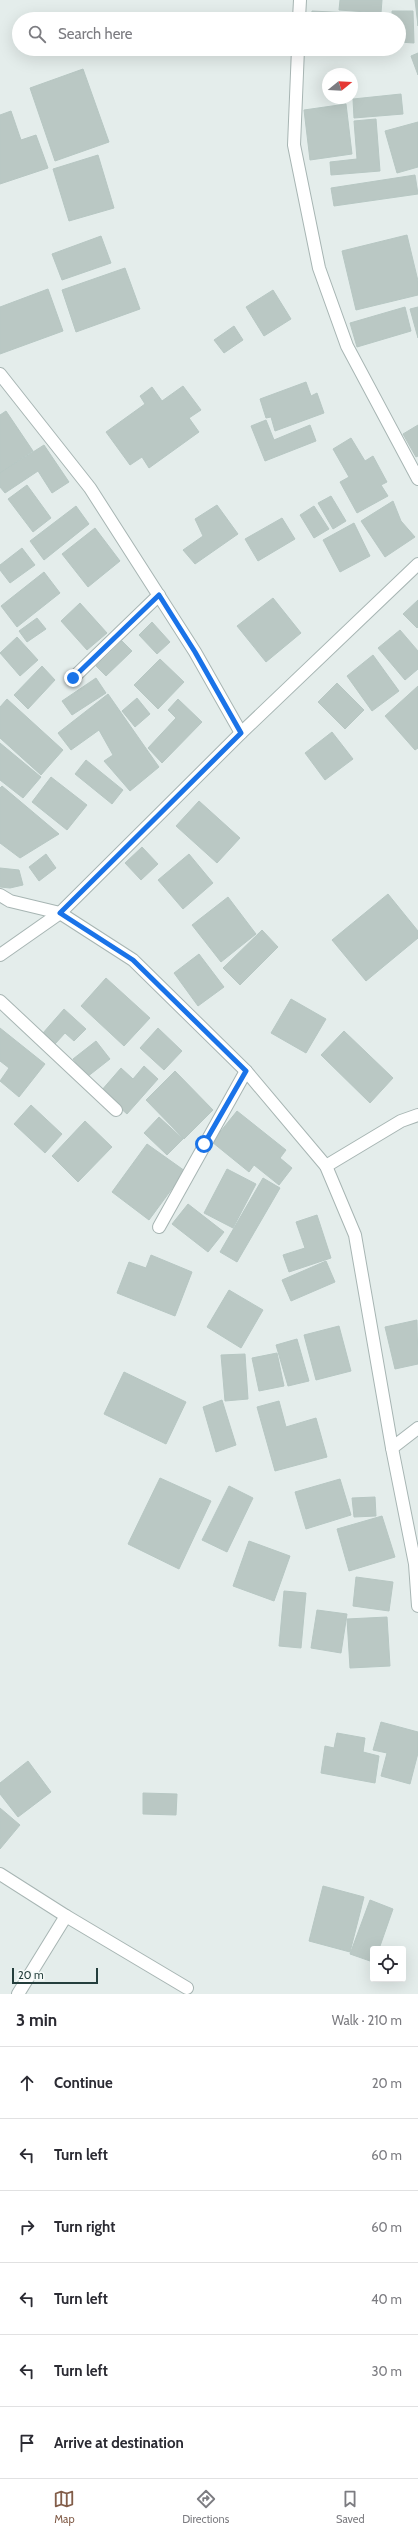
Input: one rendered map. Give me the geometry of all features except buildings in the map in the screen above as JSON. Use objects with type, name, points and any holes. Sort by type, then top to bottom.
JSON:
[{"type":"street","points":[[299,12],[300,0]]},
{"type":"street","points":[[298,56],[294,145],[319,268],[347,346],[418,479]]},
{"type":"street","points":[[0,374],[90,488],[195,652],[241,733]]},
{"type":"street","points":[[0,955],[60,913],[241,733],[418,564]]},
{"type":"street","points":[[73,678],[159,595]]},
{"type":"street","points":[[0,895],[10,901],[60,913],[133,960],[246,1071],[326,1166],[355,1235],[392,1448],[415,1564],[418,1604]]},
{"type":"street","points":[[0,1001],[116,1110]]},
{"type":"street","points":[[159,1227],[246,1071]]},
{"type":"street","points":[[326,1166],[401,1121],[418,1115]]},
{"type":"street","points":[[392,1448],[418,1428]]},
{"type":"street","points":[[0,1874],[66,1916],[187,1988]]},
{"type":"street","points":[[18,1994],[66,1916]]},
{"type":"route","points":[[73,678],[159,595],[195,652],[241,733],[60,913],[133,960],[246,1071],[204,1144]]}]
